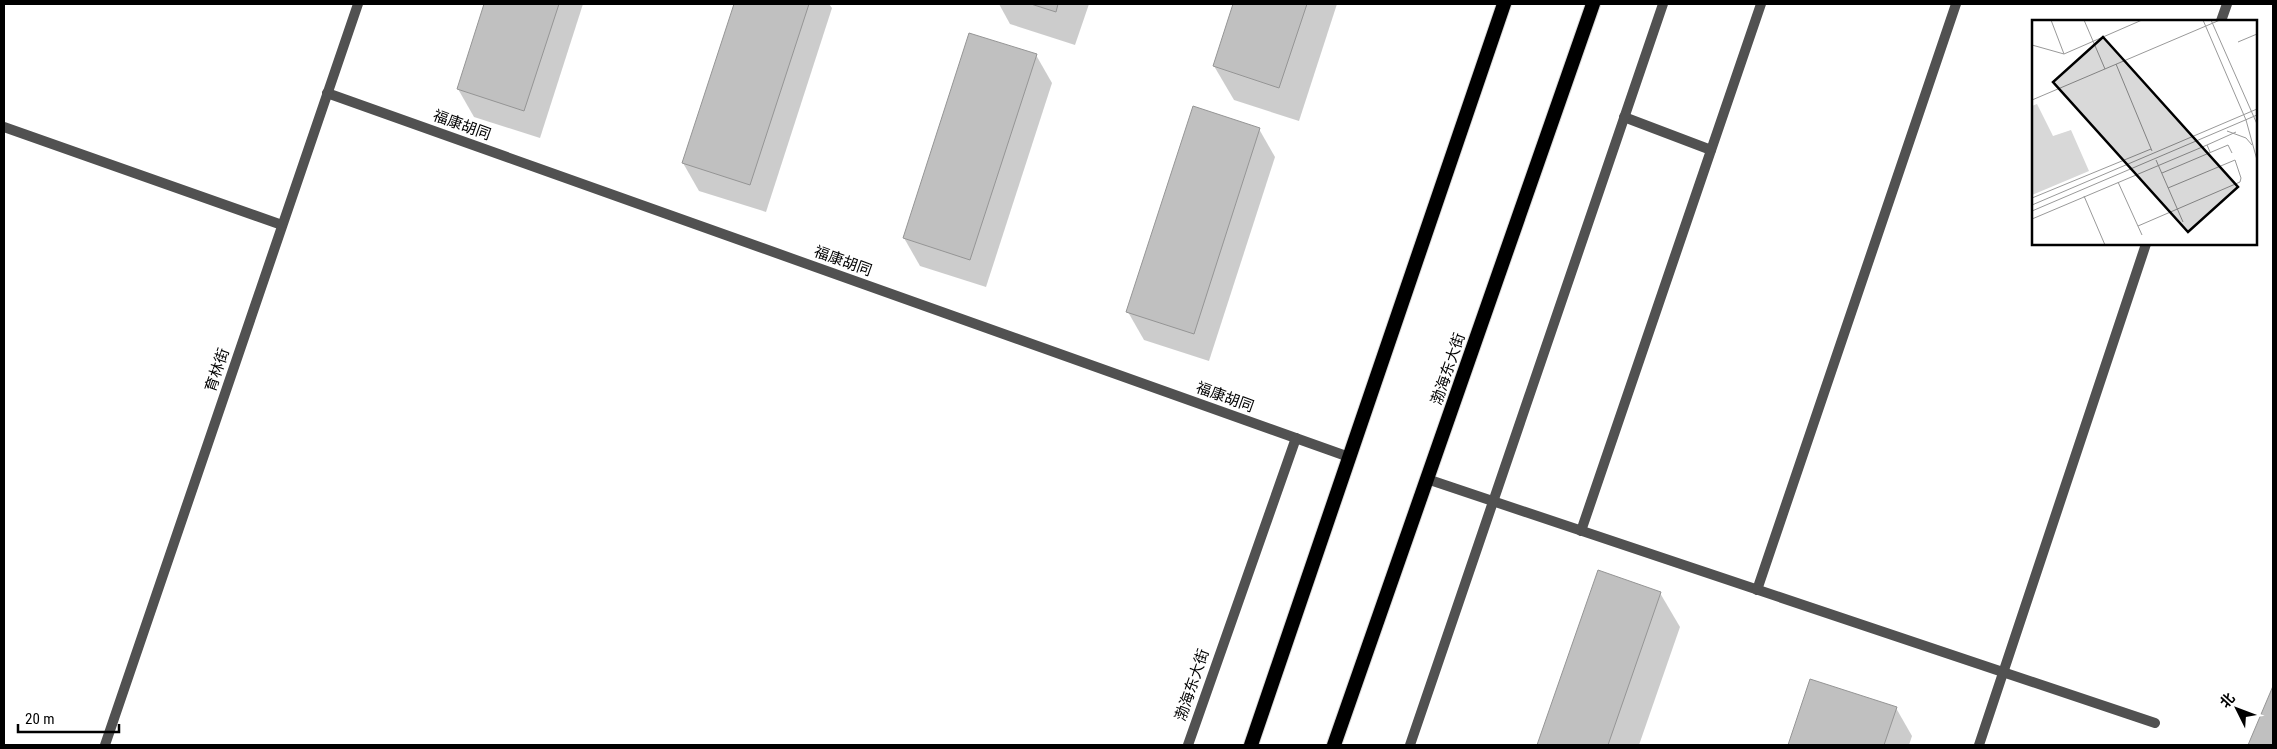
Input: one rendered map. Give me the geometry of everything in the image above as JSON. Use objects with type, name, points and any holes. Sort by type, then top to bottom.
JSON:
[{"type":"highway","points":[[1251,745],[1504,4]]},
{"type":"highway","name":"渤海东大街","points":[[1334,745],[1593,4]]},
{"type":"street","name":"育林街","points":[[105,745],[358,4]]},
{"type":"street","points":[[1410,745],[1663,4]]},
{"type":"street","points":[[1581,530],[1761,4]]},
{"type":"street","points":[[1757,590],[1956,4]]},
{"type":"street","points":[[2221,20],[2227,4]]},
{"type":"street","name":"福康胡同","points":[[327,93],[1349,457]]},
{"type":"street","points":[[1624,117],[1711,150]]},
{"type":"street","points":[[4,127],[282,225]]},
{"type":"street","points":[[1979,745],[2146,245]]},
{"type":"street","name":"渤海东大街","points":[[1188,745],[1296,438]]},
{"type":"street","points":[[1427,479],[2155,723]]},
{"type":"building","points":[[484,4],[559,4],[524,111],[457,89]]},
{"type":"building","points":[[734,4],[809,4],[750,185],[682,163]]},
{"type":"building","points":[[1031,4],[1058,4],[1056,12]]},
{"type":"building","points":[[1233,4],[1307,4],[1279,88],[1213,66]]},
{"type":"building","points":[[969,33],[1037,54],[970,260],[903,238]]},
{"type":"building","points":[[1193,106],[1260,128],[1194,334],[1126,312]]},
{"type":"building","points":[[1598,570],[1661,592],[1608,745],[1537,745]]},
{"type":"building","points":[[1810,679],[1897,707],[1884,745],[1788,745]]},
{"type":"building","points":[[2273,686],[2273,745],[2248,745]]}]
